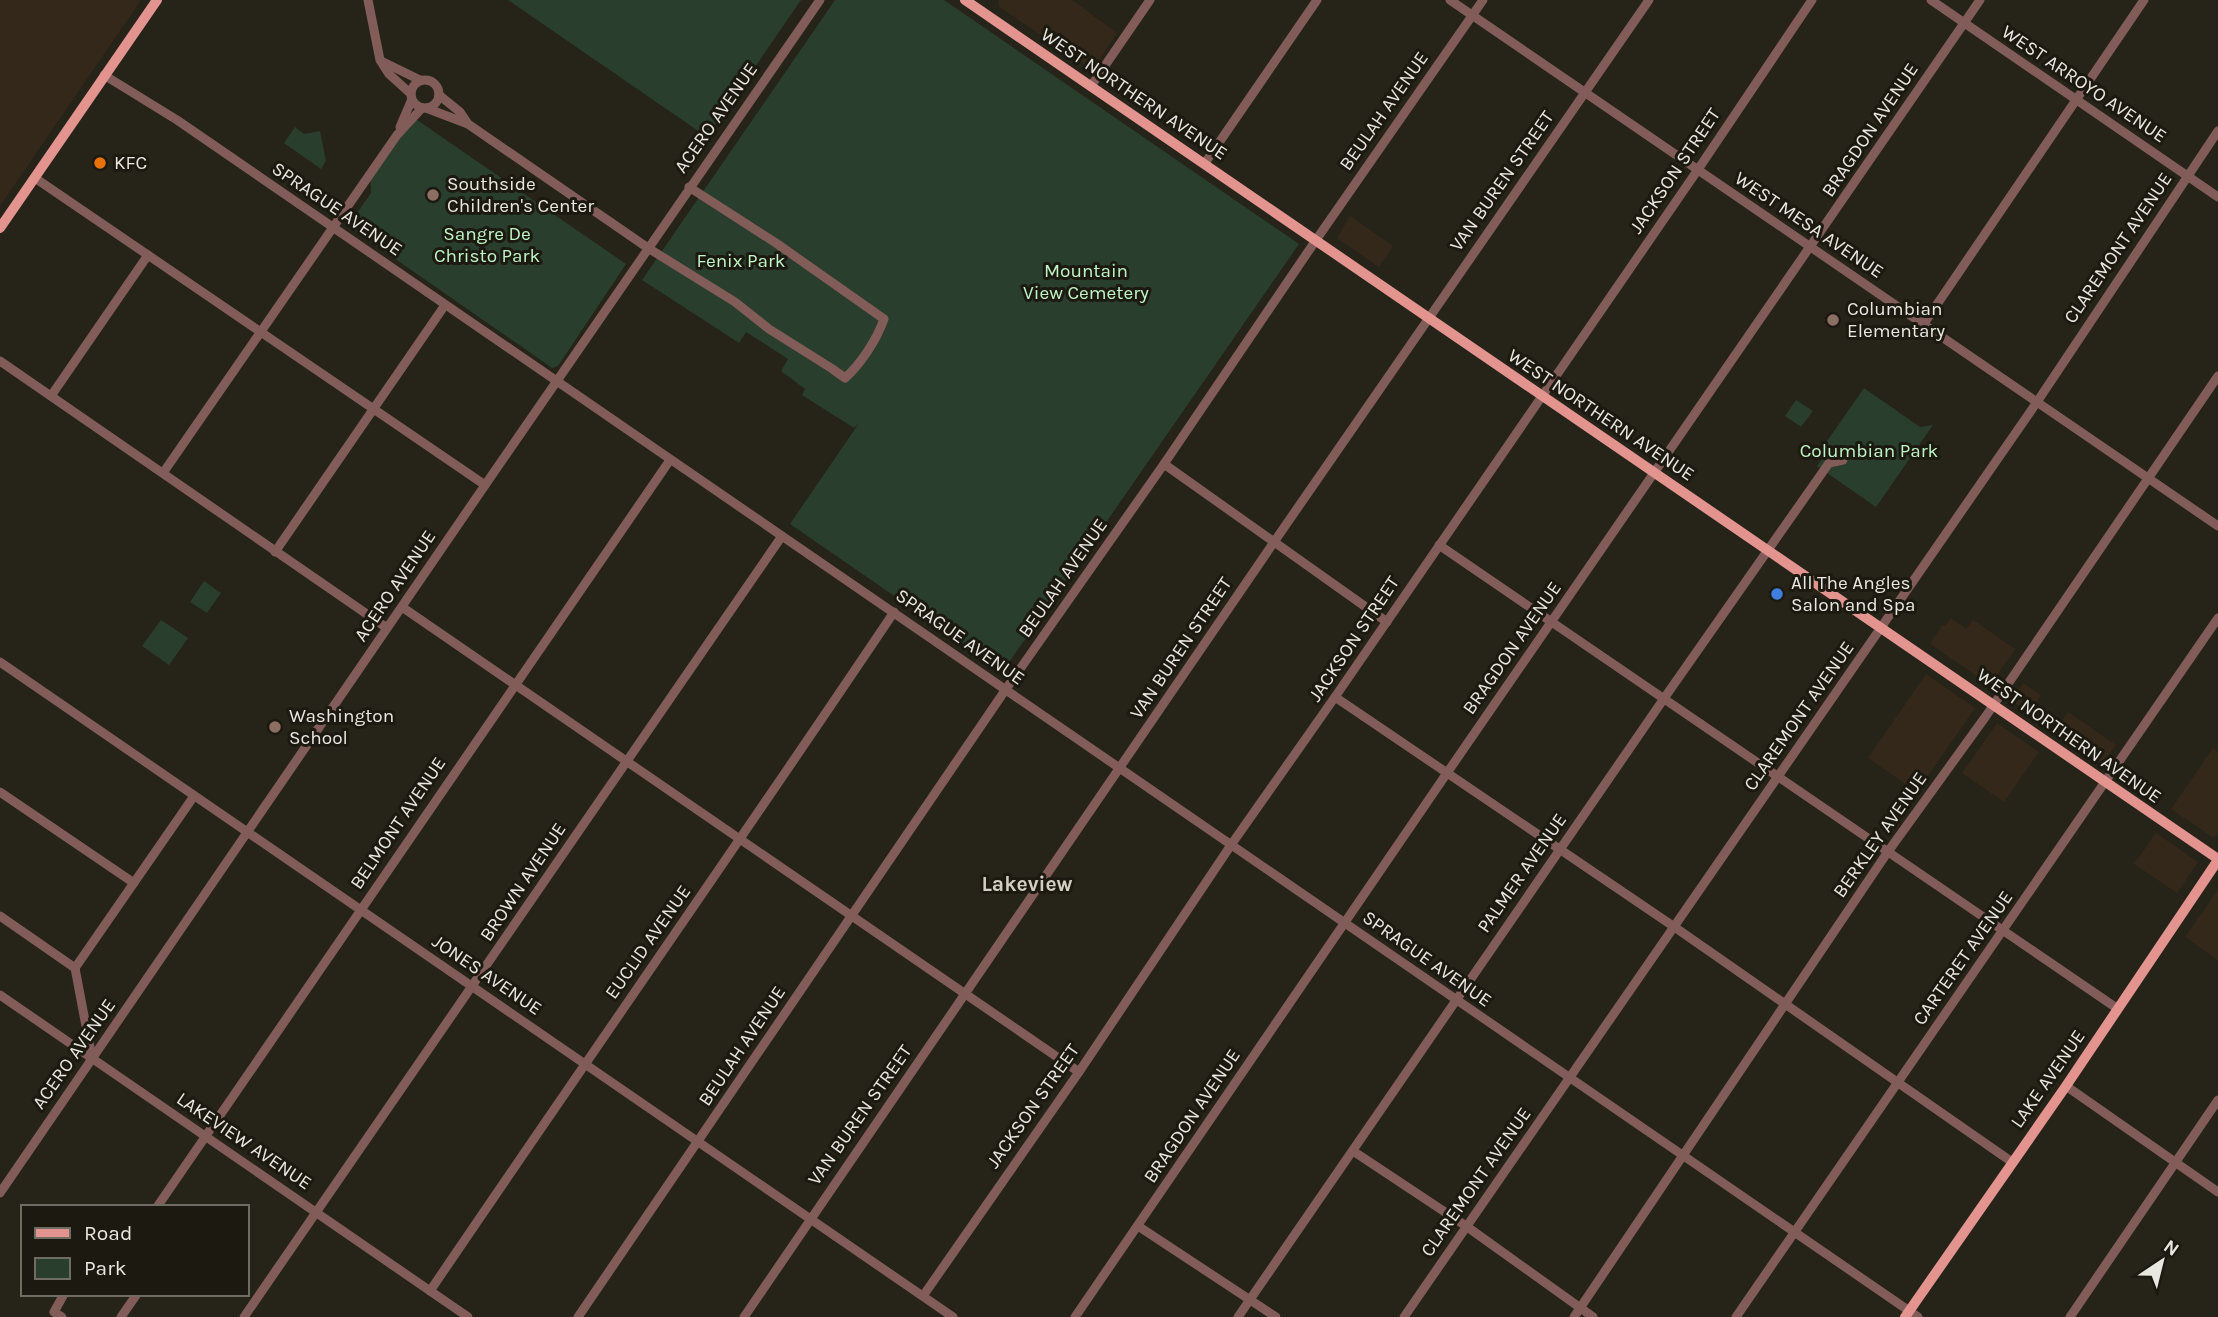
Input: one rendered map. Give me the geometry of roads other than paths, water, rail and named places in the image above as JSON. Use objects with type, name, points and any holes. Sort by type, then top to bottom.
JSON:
[{"type":"main road","points":[[0,228],[157,0]]},
{"type":"main road","name":"WEST NORTHERN AVENUE","points":[[965,0],[980,4],[1091,86],[2218,860]]},
{"type":"main road","name":"LAKE AVENUE","points":[[1911,1315],[2218,860]]},
{"type":"street","points":[[368,0],[380,60],[414,103],[467,124],[845,378],[881,328],[884,319],[776,243],[689,187]]},
{"type":"street","name":"ACERO AVENUE","points":[[0,1193],[820,0]]},
{"type":"street","points":[[1091,86],[1150,0]]},
{"type":"street","points":[[1205,163],[1317,0]]},
{"type":"street","name":"WEST MESA AVENUE","points":[[1450,0],[2218,526]]},
{"type":"street","name":"BEULAH AVENUE","points":[[578,1317],[1006,689],[1483,0]]},
{"type":"street","name":"VAN BUREN STREET","points":[[744,1317],[1648,0]]},
{"type":"street","name":"JACKSON STREET","points":[[923,1296],[1079,1072],[1231,845],[1543,396],[1812,0]]},
{"type":"street","name":"WEST ARROYO AVENUE","points":[[1931,0],[2218,197]]},
{"type":"street","name":"BRAGDON AVENUE","points":[[1074,1317],[1980,0]]},
{"type":"street","points":[[1923,324],[2144,0]]},
{"type":"street","points":[[380,60],[420,80],[433,82],[439,94],[460,112],[467,124]]},
{"type":"street","name":"SPRAGUE AVENUE","points":[[104,75],[177,120],[894,612],[1795,1231],[1911,1315]]},
{"type":"street","points":[[397,135],[413,86],[420,80]]},
{"type":"street","points":[[163,473],[397,135],[424,108],[434,105],[439,94]]},
{"type":"street","name":"CLAREMONT AVENUE","points":[[1404,1317],[2037,402],[2218,131]]},
{"type":"street","points":[[35,178],[485,485]]},
{"type":"street","points":[[51,396],[148,255]]},
{"type":"street","points":[[275,552],[445,305]]},
{"type":"street","points":[[0,361],[387,628]]},
{"type":"street","name":"BERKLEY AVENUE","points":[[1574,1317],[1887,853],[1994,705],[2218,376]]},
{"type":"street","name":"BELMONT AVENUE","points":[[158,1205],[670,460]]},
{"type":"street","name":"PALMER AVENUE","points":[[1238,1317],[1829,463],[1843,460]]},
{"type":"street","points":[[1164,464],[1387,622]]},
{"type":"street","name":"BROWN AVENUE","points":[[244,1317],[782,536]]},
{"type":"street","points":[[1439,545],[2118,1009]]},
{"type":"street","points":[[402,607],[1079,1072]]},
{"type":"street","name":"EUCLID AVENUE","points":[[430,1291],[894,612]]},
{"type":"street","name":"CARTERET AVENUE","points":[[1736,1317],[2218,618]]},
{"type":"street","name":"JONES AVENUE","points":[[0,662],[953,1317]]},
{"type":"street","points":[[1335,697],[1673,926],[2012,1162]]},
{"type":"street","points":[[0,792],[134,883]]},
{"type":"street","points":[[75,968],[194,796]]},
{"type":"street","points":[[0,916],[75,968],[92,1058]]},
{"type":"street","name":"LAKEVIEW AVENUE","points":[[0,995],[468,1317]]},
{"type":"street","points":[[2066,1086],[2218,1192]]},
{"type":"street","points":[[2070,1317],[2218,1100]]},
{"type":"street","points":[[1353,1151],[1466,1226],[1594,1317]]},
{"type":"street","points":[[1138,1226],[1276,1317]]},
{"type":"street","points":[[62,1317],[54,1312],[63,1296]]},
{"type":"street","points":[[121,1317],[136,1296]]},
{"type":"place","name":"KFC","points":[[100,163]]},
{"type":"place","name":"Southside Children's Center","points":[[433,195]]},
{"type":"place","name":"Columbian Elementary","points":[[1833,320]]},
{"type":"place","name":"All The Angles Salon and Spa","points":[[1777,594]]},
{"type":"place","name":"Washington School","points":[[275,727]]},
{"type":"district","name":"Lakeview","points":[[1027,884]]},
{"type":"park label","name":"Sangre De Christo Park","points":[[487,245]]},
{"type":"park label","name":"Fenix Park","points":[[741,261]]},
{"type":"park label","name":"Mountain View Cemetery","points":[[1086,282]]},
{"type":"park label","name":"Columbian Park","points":[[1869,451]]}]
